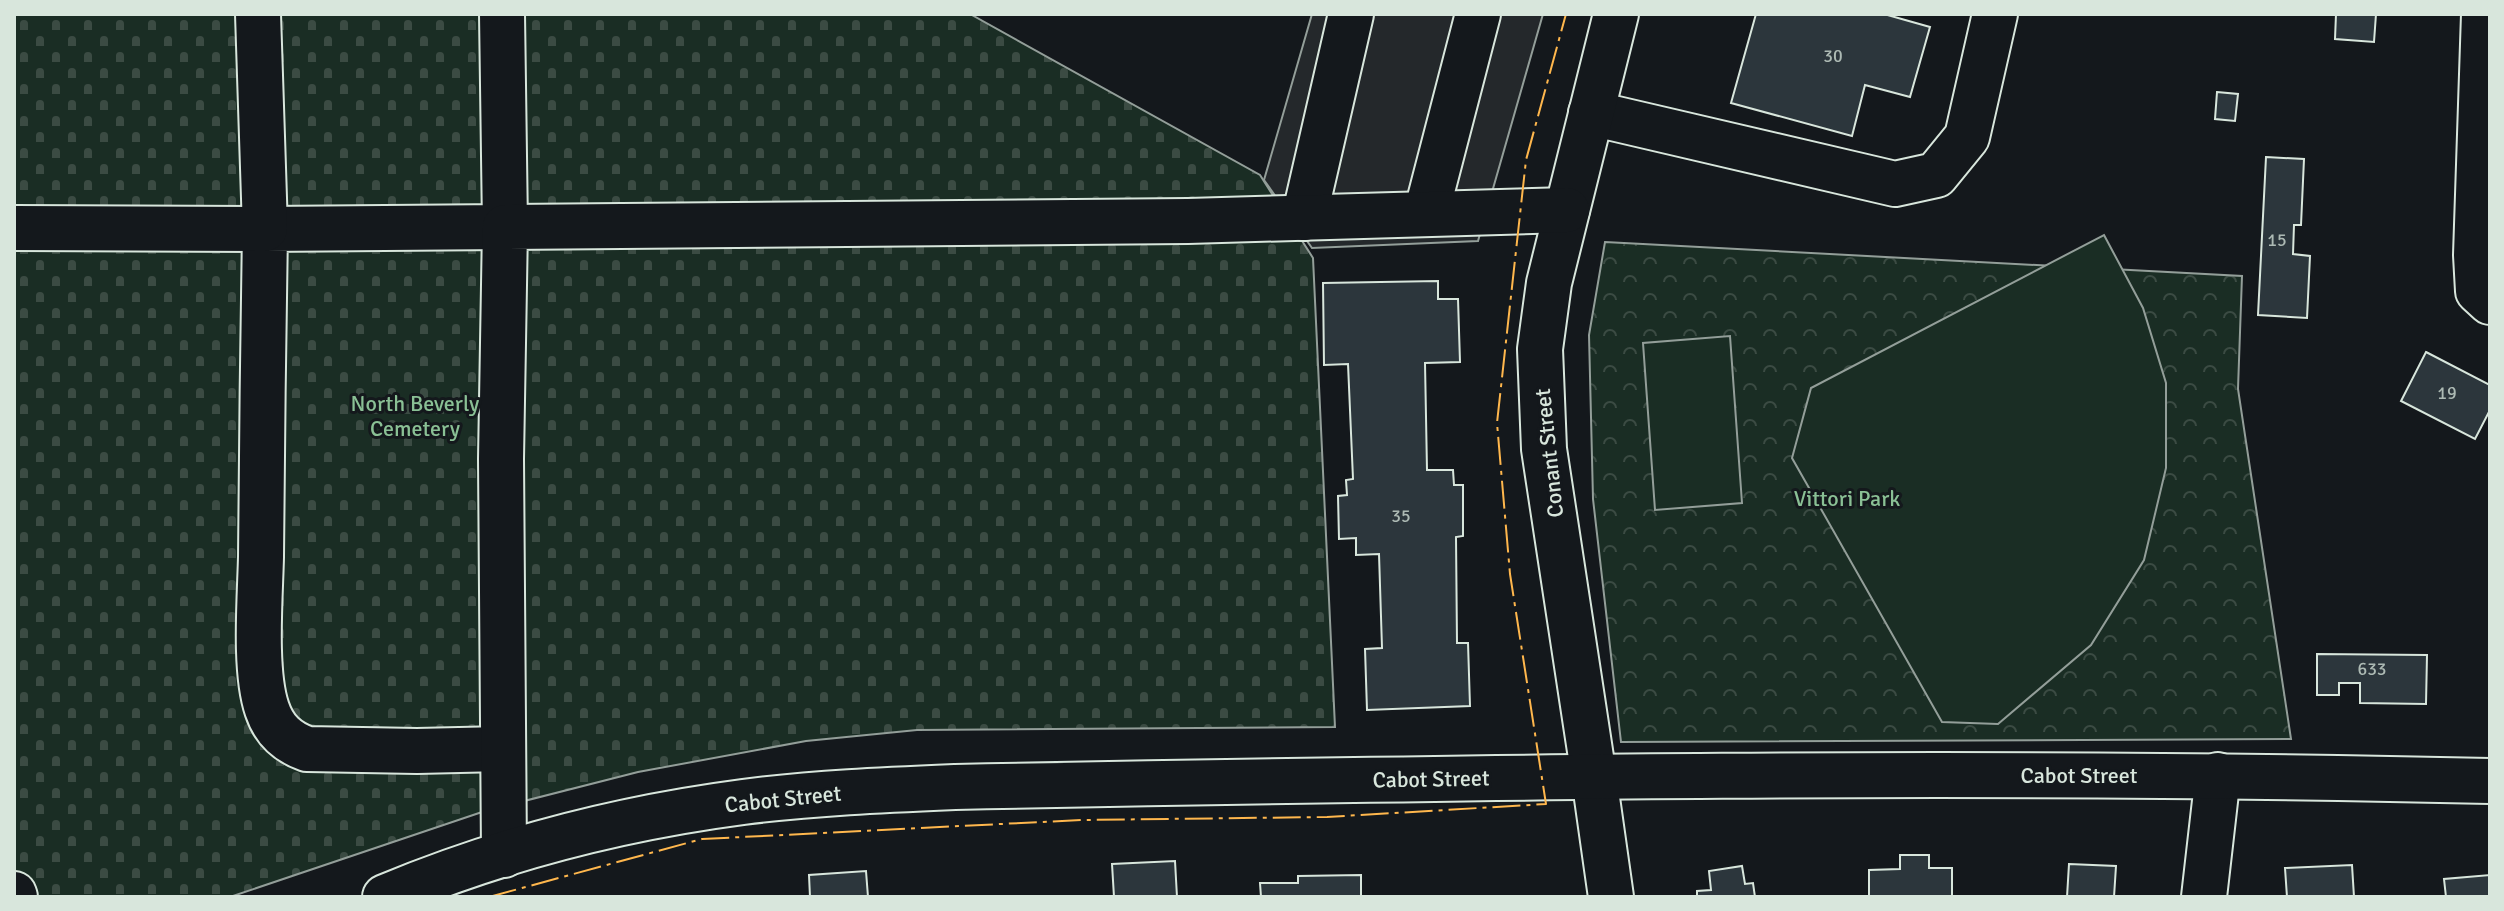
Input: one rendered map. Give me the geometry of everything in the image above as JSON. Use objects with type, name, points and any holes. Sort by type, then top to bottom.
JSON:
[{"type":"main road","points":[[258,14],[265,229],[260,607],[261,677],[266,708],[276,730],[291,744],[307,749],[502,749]]},
{"type":"main road","points":[[502,14],[505,227],[501,459],[504,855]]},
{"type":"main road","points":[[1304,218],[1351,14]]},
{"type":"main road","points":[[1426,214],[1478,14]]},
{"type":"main road","name":"Conant Street","points":[[1611,897],[1544,449],[1540,349],[1549,283],[1616,14]]},
{"type":"main road","points":[[1591,113],[1895,184],[1936,175],[1967,137],[1995,14]]},
{"type":"main road","points":[[2484,14],[2476,255],[2478,291],[2490,302]]},
{"type":"main road","points":[[14,228],[879,225],[1567,210]]},
{"type":"main road","points":[[2204,897],[2218,775]]},
{"type":"main road","name":"Cabot Street","points":[[385,897],[504,855],[632,821],[740,802],[836,792],[968,786],[1594,777],[2218,775],[2490,781]]},
{"type":"green space","name":"North Beverly Cemetery","points":[[14,14],[970,14],[1260,175],[1313,258],[1335,727],[917,730],[806,741],[638,772],[485,811],[230,897],[14,897]]},
{"type":"green space","points":[[2104,235],[2143,308],[2166,383],[2166,468],[2144,560],[2091,645],[1998,724],[1942,722],[1792,458],[1811,388]]},
{"type":"green space","name":"Vittori Park","points":[[1605,242],[2242,276],[2238,389],[2291,739],[1621,742],[1593,499],[1589,335]]},
{"type":"green space","points":[[1730,336],[1742,503],[1655,510],[1643,343]]},
{"type":"shaded area","points":[[1312,14],[1543,14],[1478,241],[1312,248],[1264,180]]},
{"type":"building","points":[[1756,14],[1884,14],[1930,27],[1910,97],[1865,85],[1852,136],[1731,103]]},
{"type":"building","points":[[2336,14],[2376,14],[2374,42],[2335,39]]},
{"type":"building","points":[[2217,92],[2238,94],[2235,121],[2215,119]]},
{"type":"building","points":[[2266,157],[2304,159],[2301,225],[2294,225],[2293,254],[2310,256],[2307,318],[2258,315]]},
{"type":"building","points":[[1438,281],[1438,299],[1458,299],[1460,362],[1425,363],[1427,470],[1453,470],[1454,485],[1463,485],[1463,536],[1456,537],[1457,643],[1468,643],[1470,706],[1367,710],[1365,649],[1382,648],[1379,554],[1356,555],[1356,538],[1339,539],[1338,496],[1347,495],[1346,480],[1353,479],[1348,364],[1324,365],[1323,283]]},
{"type":"building","points":[[2426,352],[2490,385],[2490,410],[2475,439],[2401,401]]},
{"type":"building","points":[[2317,654],[2427,655],[2426,704],[2360,703],[2360,683],[2339,683],[2339,695],[2317,695]]},
{"type":"building","points":[[1900,855],[1929,855],[1929,868],[1952,868],[1952,897],[1869,897],[1869,870],[1900,869]]},
{"type":"building","points":[[1175,861],[1177,897],[1114,897],[1112,864]]},
{"type":"building","points":[[2069,864],[2116,866],[2114,897],[2067,897]]},
{"type":"building","points":[[2352,865],[2354,897],[2287,897],[2285,868]]},
{"type":"building","points":[[1742,866],[1745,884],[1753,883],[1755,897],[1697,897],[1697,891],[1711,890],[1709,871]]},
{"type":"building","points":[[866,871],[868,897],[810,897],[809,875]]},
{"type":"building","points":[[1361,875],[1361,897],[1261,897],[1260,883],[1298,883],[1298,876]]},
{"type":"building","points":[[2490,875],[2490,897],[2446,897],[2444,879]]},
{"type":"power","points":[[489,897],[702,839],[1081,820],[1327,817],[1546,804],[1510,574],[1497,423],[1526,160],[1566,14]]}]
